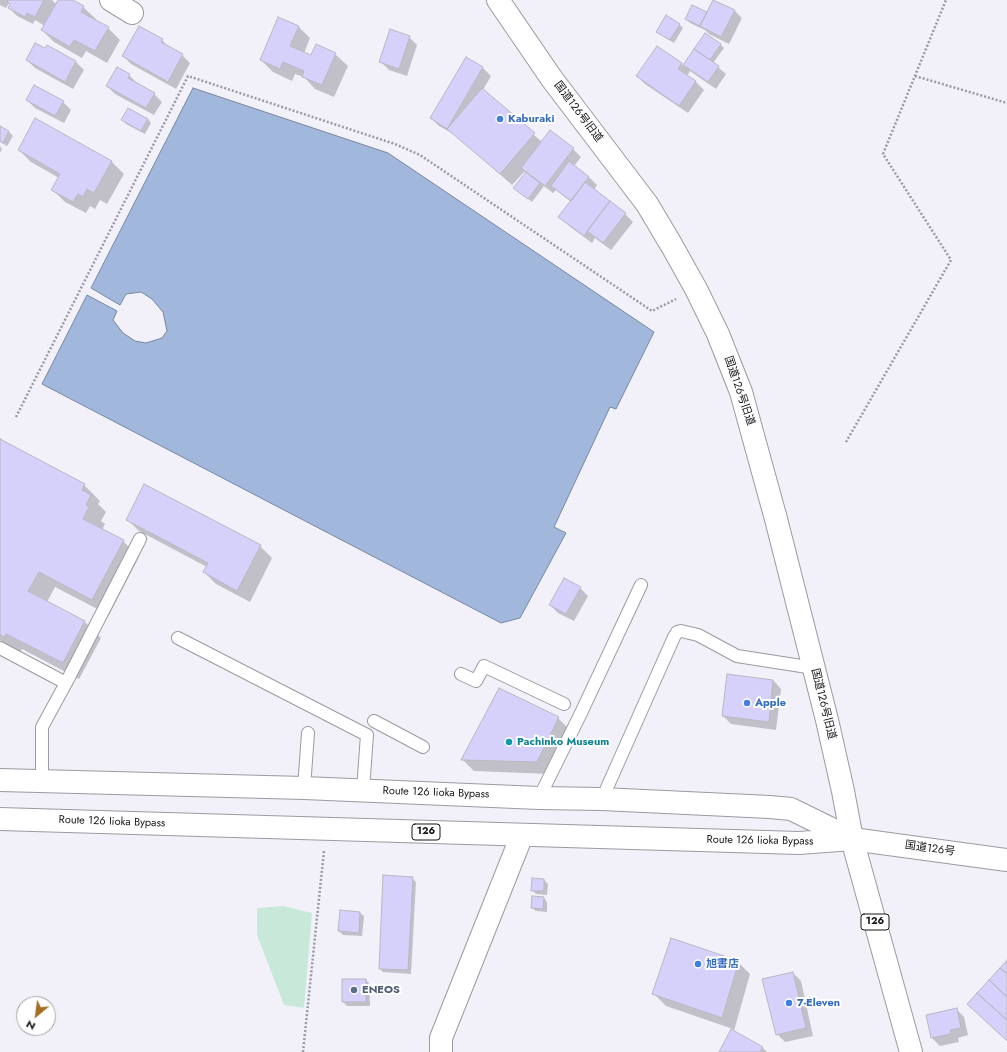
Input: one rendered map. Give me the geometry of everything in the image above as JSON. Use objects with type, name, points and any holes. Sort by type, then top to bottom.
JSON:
[{"type":"main road","points":[[111,0],[132,13]]},
{"type":"main road","name":"国道126号旧道","points":[[498,0],[552,79],[647,204],[696,289],[718,334],[741,392],[776,519],[827,720],[852,838]]},
{"type":"main road","name":"Route 126 Iioka Bypass","points":[[0,780],[363,790],[770,807],[791,809],[852,838]]},
{"type":"main road","name":"Route 126 Iioka Bypass","points":[[0,819],[799,843],[852,838]]},
{"type":"main road","points":[[441,1052],[441,1038],[522,835]]},
{"type":"main road","name":"国道126号","points":[[852,838],[1007,860]]},
{"type":"main road","name":"126","points":[[852,838],[911,1052]]},
{"type":"lane","points":[[42,781],[42,727],[140,539]]},
{"type":"lane","points":[[539,798],[641,586]]},
{"type":"lane","points":[[602,799],[677,632],[682,631],[698,635],[737,656],[759,658],[814,668]]},
{"type":"lane","points":[[178,638],[367,735],[363,790]]},
{"type":"lane","points":[[0,648],[66,683]]},
{"type":"lane","points":[[461,674],[476,681],[484,666],[564,704]]},
{"type":"lane","points":[[374,721],[423,747]]},
{"type":"lane","points":[[304,788],[308,733]]},
{"type":"path","points":[[846,442],[951,260],[883,154],[946,0]]},
{"type":"path","points":[[16,417],[188,76],[395,144],[420,155],[652,310],[696,289]]},
{"type":"path","points":[[915,76],[1007,103]]},
{"type":"path","points":[[303,1052],[323,855],[328,829]]},
{"type":"green space","points":[[283,906],[312,913],[304,1008],[284,1005],[257,935],[257,908]]},
{"type":"water","points":[[193,88],[388,153],[654,332],[616,409],[610,407],[554,527],[566,533],[520,618],[501,623],[42,384],[87,295],[117,311],[113,320],[123,333],[135,341],[146,343],[162,338],[167,331],[163,312],[152,299],[141,292],[126,294],[120,305],[91,288]]},
{"type":"building","points":[[8,0],[44,0],[35,17],[27,13],[25,17],[8,8],[10,4],[7,2]]},
{"type":"building","points":[[58,0],[73,0],[84,6],[81,12],[109,27],[95,51],[74,40],[70,47],[41,30]]},
{"type":"building","points":[[713,0],[735,10],[721,37],[700,26]]},
{"type":"building","points":[[692,5],[707,12],[700,26],[685,19]]},
{"type":"building","points":[[666,15],[680,24],[670,40],[656,32]]},
{"type":"building","points":[[278,17],[299,26],[290,46],[311,55],[316,44],[336,53],[322,85],[302,77],[304,71],[283,62],[280,69],[260,60]]},
{"type":"building","points":[[139,26],[163,39],[161,42],[183,54],[168,82],[122,56]]},
{"type":"building","points":[[390,29],[410,36],[399,69],[379,62]]},
{"type":"building","points":[[705,33],[721,44],[710,60],[694,49]]},
{"type":"building","points":[[35,43],[45,48],[47,45],[76,61],[65,82],[26,60]]},
{"type":"building","points":[[657,46],[682,63],[678,69],[696,81],[679,106],[636,76]]},
{"type":"building","points":[[694,49],[719,66],[708,82],[683,65]]},
{"type":"building","points":[[466,57],[483,67],[447,129],[430,118]]},
{"type":"building","points":[[117,67],[130,74],[128,78],[155,93],[146,108],[106,86]]},
{"type":"building","points":[[34,85],[64,101],[55,116],[26,100]]},
{"type":"building","points":[[482,88],[535,133],[500,174],[447,129]]},
{"type":"building","points":[[128,108],[148,119],[141,131],[121,120]]},
{"type":"building","points":[[35,118],[112,161],[94,193],[87,189],[83,197],[78,194],[73,202],[51,190],[60,174],[18,150]]},
{"type":"building","points":[[0,126],[9,131],[3,143],[0,141]]},
{"type":"building","points":[[550,130],[574,148],[545,186],[521,168]]},
{"type":"building","points":[[569,161],[589,177],[571,201],[551,186]]},
{"type":"building","points":[[526,172],[540,183],[528,199],[513,188]]},
{"type":"building","points":[[585,182],[610,201],[584,236],[558,217]]},
{"type":"building","points":[[610,201],[626,213],[603,243],[587,231]]},
{"type":"building","points":[[0,439],[85,484],[82,490],[91,495],[86,505],[89,507],[83,519],[124,540],[92,600],[39,572],[28,591],[85,621],[63,663],[6,634],[4,637],[0,635]]},
{"type":"building","points":[[144,484],[261,545],[237,591],[203,572],[208,563],[126,520]]},
{"type":"building","points":[[564,578],[581,587],[566,614],[549,605]]},
{"type":"building","points":[[727,674],[773,680],[769,722],[722,716]]},
{"type":"building","points":[[499,688],[559,717],[537,762],[461,760]]},
{"type":"building","points":[[383,875],[413,877],[408,970],[379,969]]},
{"type":"building","points":[[532,878],[544,879],[544,891],[531,891]]},
{"type":"building","points":[[532,896],[544,897],[543,909],[531,908]]},
{"type":"building","points":[[340,910],[360,912],[359,933],[338,931]]},
{"type":"building","points":[[671,938],[739,961],[722,1018],[652,994]]},
{"type":"building","points":[[1007,960],[1007,974],[1000,968]]},
{"type":"building","points":[[1000,968],[1007,974],[1007,997],[989,980]]},
{"type":"building","points":[[793,972],[806,1028],[776,1035],[762,979]]},
{"type":"building","points":[[342,979],[366,979],[366,1002],[342,1002]]},
{"type":"building","points":[[989,980],[1007,997],[1007,1020],[977,993]]},
{"type":"building","points":[[977,993],[1007,1020],[1007,1041],[967,1004]]},
{"type":"building","points":[[957,1008],[961,1028],[950,1030],[951,1034],[931,1038],[926,1015]]},
{"type":"building","points":[[731,1029],[763,1047],[760,1052],[719,1052]]},
{"type":"place","name":"Kaburaki","points":[[500,119]]},
{"type":"place","name":"Apple","points":[[747,703]]},
{"type":"place","name":"Pachinko Museum","points":[[509,742]]},
{"type":"place","name":"旭書店","points":[[698,964]]},
{"type":"place","name":"ENEOS","points":[[354,990]]},
{"type":"place","name":"7-Eleven","points":[[789,1003]]}]
